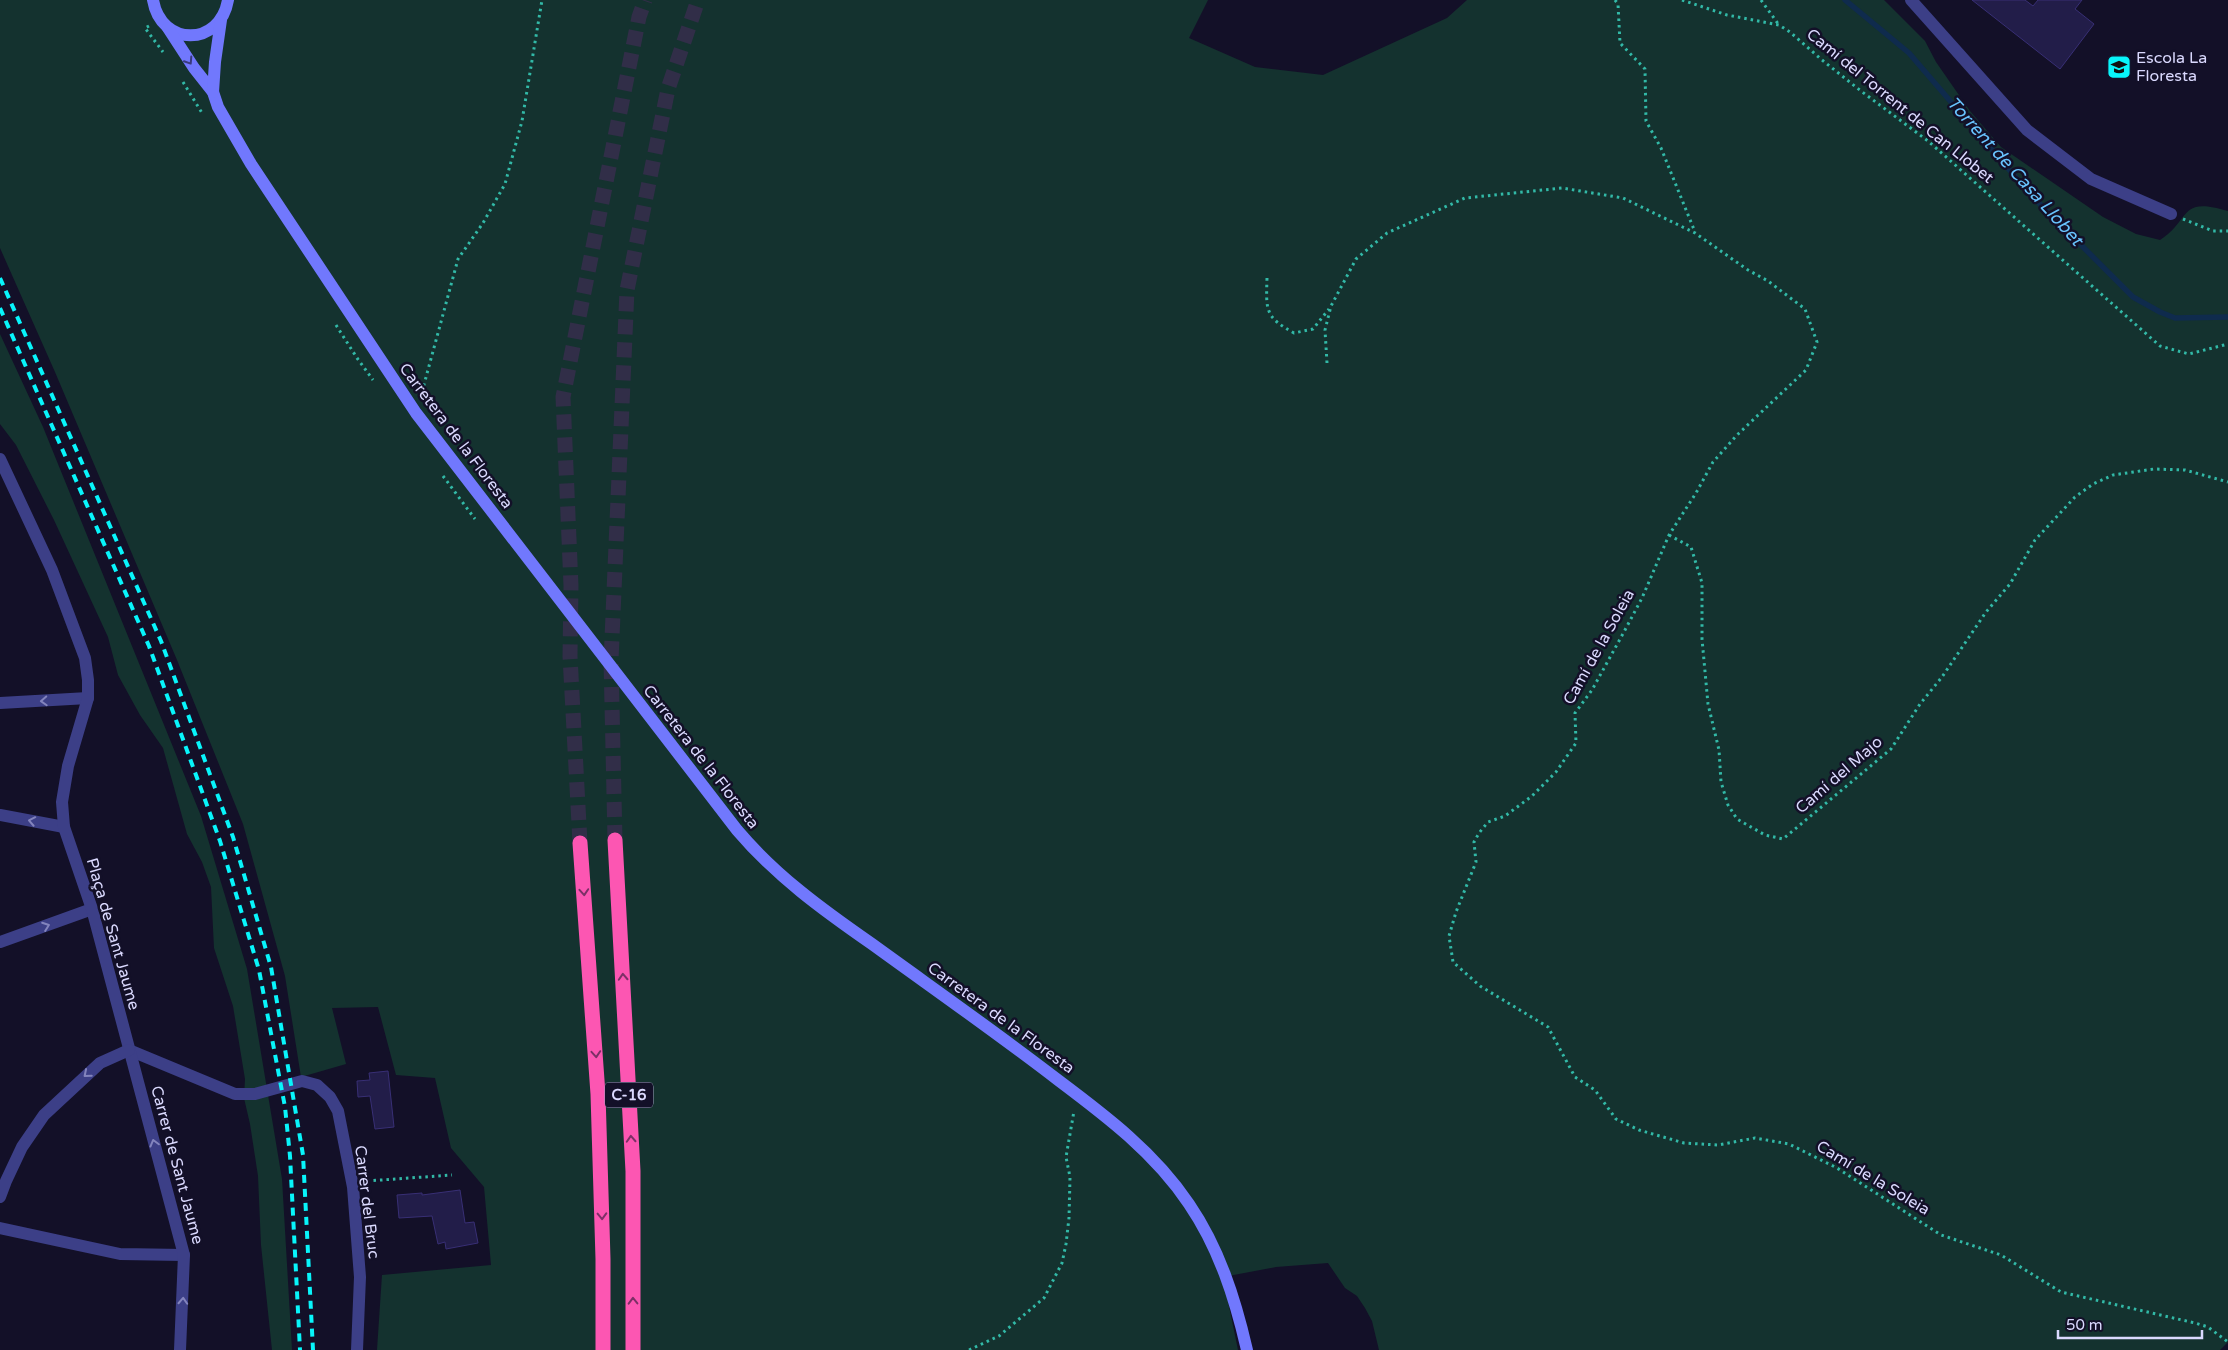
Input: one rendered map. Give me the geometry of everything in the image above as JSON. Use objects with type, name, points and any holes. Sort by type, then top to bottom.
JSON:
[{"type":"highway","name":"C-16","points":[[615,840],[633,1171],[633,1350]]},
{"type":"highway","name":"C-16","points":[[580,843],[598,1094],[603,1259],[603,1350]]},
{"type":"main road","name":"Carretera de la Floresta","points":[[152,0],[156,13],[213,92],[226,122],[251,164],[416,413],[646,714],[759,856],[777,873],[862,937],[1070,1088],[1141,1147],[1189,1203],[1214,1246],[1239,1314],[1247,1350]]},
{"type":"main road","name":"Carretera de la Floresta","points":[[213,92],[215,55],[221,20],[228,0]]},
{"type":"main road","points":[[168,28],[185,35],[197,35],[209,31],[221,20]]},
{"type":"street","points":[[1911,0],[2027,130],[2091,179],[2171,214]]},
{"type":"street","name":"Plaça de Sant Jaume","points":[[0,459],[52,570],[84,658],[88,680],[88,698],[68,766],[62,802],[64,827],[92,909],[129,1050]]},
{"type":"street","points":[[0,703],[88,698]]},
{"type":"street","points":[[0,815],[64,827]]},
{"type":"street","points":[[0,942],[92,909]]},
{"type":"street","points":[[0,1197],[22,1147],[44,1115],[100,1064],[129,1050]]},
{"type":"street","name":"Carrer del Bruc","points":[[129,1050],[234,1094],[255,1094],[302,1081],[316,1084],[330,1097],[338,1111],[352,1182],[360,1277],[357,1350]]},
{"type":"street","name":"Carrer de Sant Jaume","points":[[129,1050],[184,1254],[180,1350]]},
{"type":"street","points":[[0,1228],[120,1254],[184,1254]]},
{"type":"path","points":[[416,413],[458,259],[484,223],[505,184],[522,121],[542,0]]},
{"type":"path","points":[[1615,0],[1618,4],[1620,43],[1645,68],[1646,121],[1661,148],[1695,233]]},
{"type":"path","name":"Camí del Torrent de Can Llobet","points":[[1682,0],[1727,16],[1779,25],[1790,32],[1861,91],[1928,141],[2160,346],[2189,354],[2228,344]]},
{"type":"path","points":[[1761,0],[1779,25]]},
{"type":"path","name":"Camí de la Soleia","points":[[1331,306],[1356,259],[1386,233],[1465,198],[1562,188],[1623,198],[1695,233],[1748,270],[1768,281],[1805,309],[1817,342],[1806,370],[1738,435],[1713,462],[1669,535],[1642,598],[1625,630],[1592,690],[1575,713],[1576,743],[1556,772],[1532,796],[1512,811],[1488,822],[1474,842],[1476,862],[1456,912],[1449,936],[1453,962],[1480,986],[1548,1027],[1576,1077],[1595,1090],[1616,1119],[1638,1130],[1684,1143],[1718,1145],[1755,1138],[1789,1144],[1837,1168],[1941,1235],[2001,1255],[2061,1292],[2195,1323],[2208,1328],[2228,1342]]},
{"type":"path","points":[[2171,214],[2212,231],[2228,231]]},
{"type":"path","points":[[1267,278],[1266,304],[1274,322],[1294,333],[1314,329],[1331,306]]},
{"type":"path","points":[[1327,364],[1325,330],[1331,306]]},
{"type":"path","name":"Camí del Majo","points":[[1669,535],[1691,547],[1702,583],[1702,639],[1708,704],[1719,750],[1721,782],[1728,805],[1737,819],[1765,835],[1783,839],[1891,749],[1920,704],[1942,677],[1986,612],[2010,584],[2035,540],[2076,497],[2093,484],[2113,475],[2154,469],[2185,470],[2228,482]]},
{"type":"path","points":[[969,1350],[999,1336],[1044,1298],[1062,1263],[1066,1244],[1070,1200],[1070,1177],[1066,1158],[1074,1108],[1070,1088]]},
{"type":"path","points":[[352,1182],[452,1175]]},
{"type":"green space","points":[[0,0],[1208,0],[1189,38],[1255,67],[1323,75],[1447,18],[1467,0],[1884,0],[1925,41],[1936,62],[1970,111],[2001,147],[2103,217],[2136,234],[2160,240],[2193,208],[2201,206],[2228,211],[2228,1342],[2220,1350],[1379,1350],[1372,1321],[1365,1308],[1357,1296],[1345,1288],[1328,1263],[1276,1267],[1223,1277],[1238,1350],[377,1350],[382,1275],[491,1265],[484,1187],[451,1148],[435,1078],[396,1075],[378,1007],[332,1008],[346,1064],[301,1077],[285,976],[243,824],[177,660],[55,372],[0,248]]},
{"type":"green space","points":[[0,334],[43,427],[201,816],[247,969],[282,1179],[292,1350],[272,1350],[261,1245],[258,1176],[244,1098],[245,1079],[233,1006],[214,948],[211,887],[202,862],[187,834],[163,748],[140,715],[118,675],[108,637],[54,520],[16,445],[0,424]]},
{"type":"building","name":"Escola La Floresta","points":[[1972,0],[2025,0],[2033,6],[2038,0],[2082,0],[2075,9],[2094,24],[2060,69]]},
{"type":"building","points":[[388,1071],[394,1127],[375,1129],[370,1096],[358,1097],[357,1081],[370,1080],[369,1073]]},
{"type":"building","points":[[460,1190],[465,1223],[474,1222],[478,1243],[446,1249],[445,1242],[438,1244],[432,1216],[399,1218],[397,1195],[422,1193],[422,1195]]},
{"type":"waterway","name":"Torrent de Casa Llobet","points":[[1845,0],[1909,53],[2031,195],[2133,297],[2175,318],[2228,317]]},
{"type":"tunnel","points":[[580,843],[570,656],[571,586],[563,397],[639,17],[645,0]]},
{"type":"tunnel","points":[[615,840],[611,661],[627,290],[668,89],[698,0]]},
{"type":"railway","points":[[0,278],[161,641],[233,837],[271,967],[303,1155],[313,1350]]},
{"type":"railway","points":[[0,308],[149,646],[220,841],[259,970],[285,1107],[290,1156],[300,1350]]},
{"type":"place","name":"Escola La Floresta","points":[[2119,67]]}]
